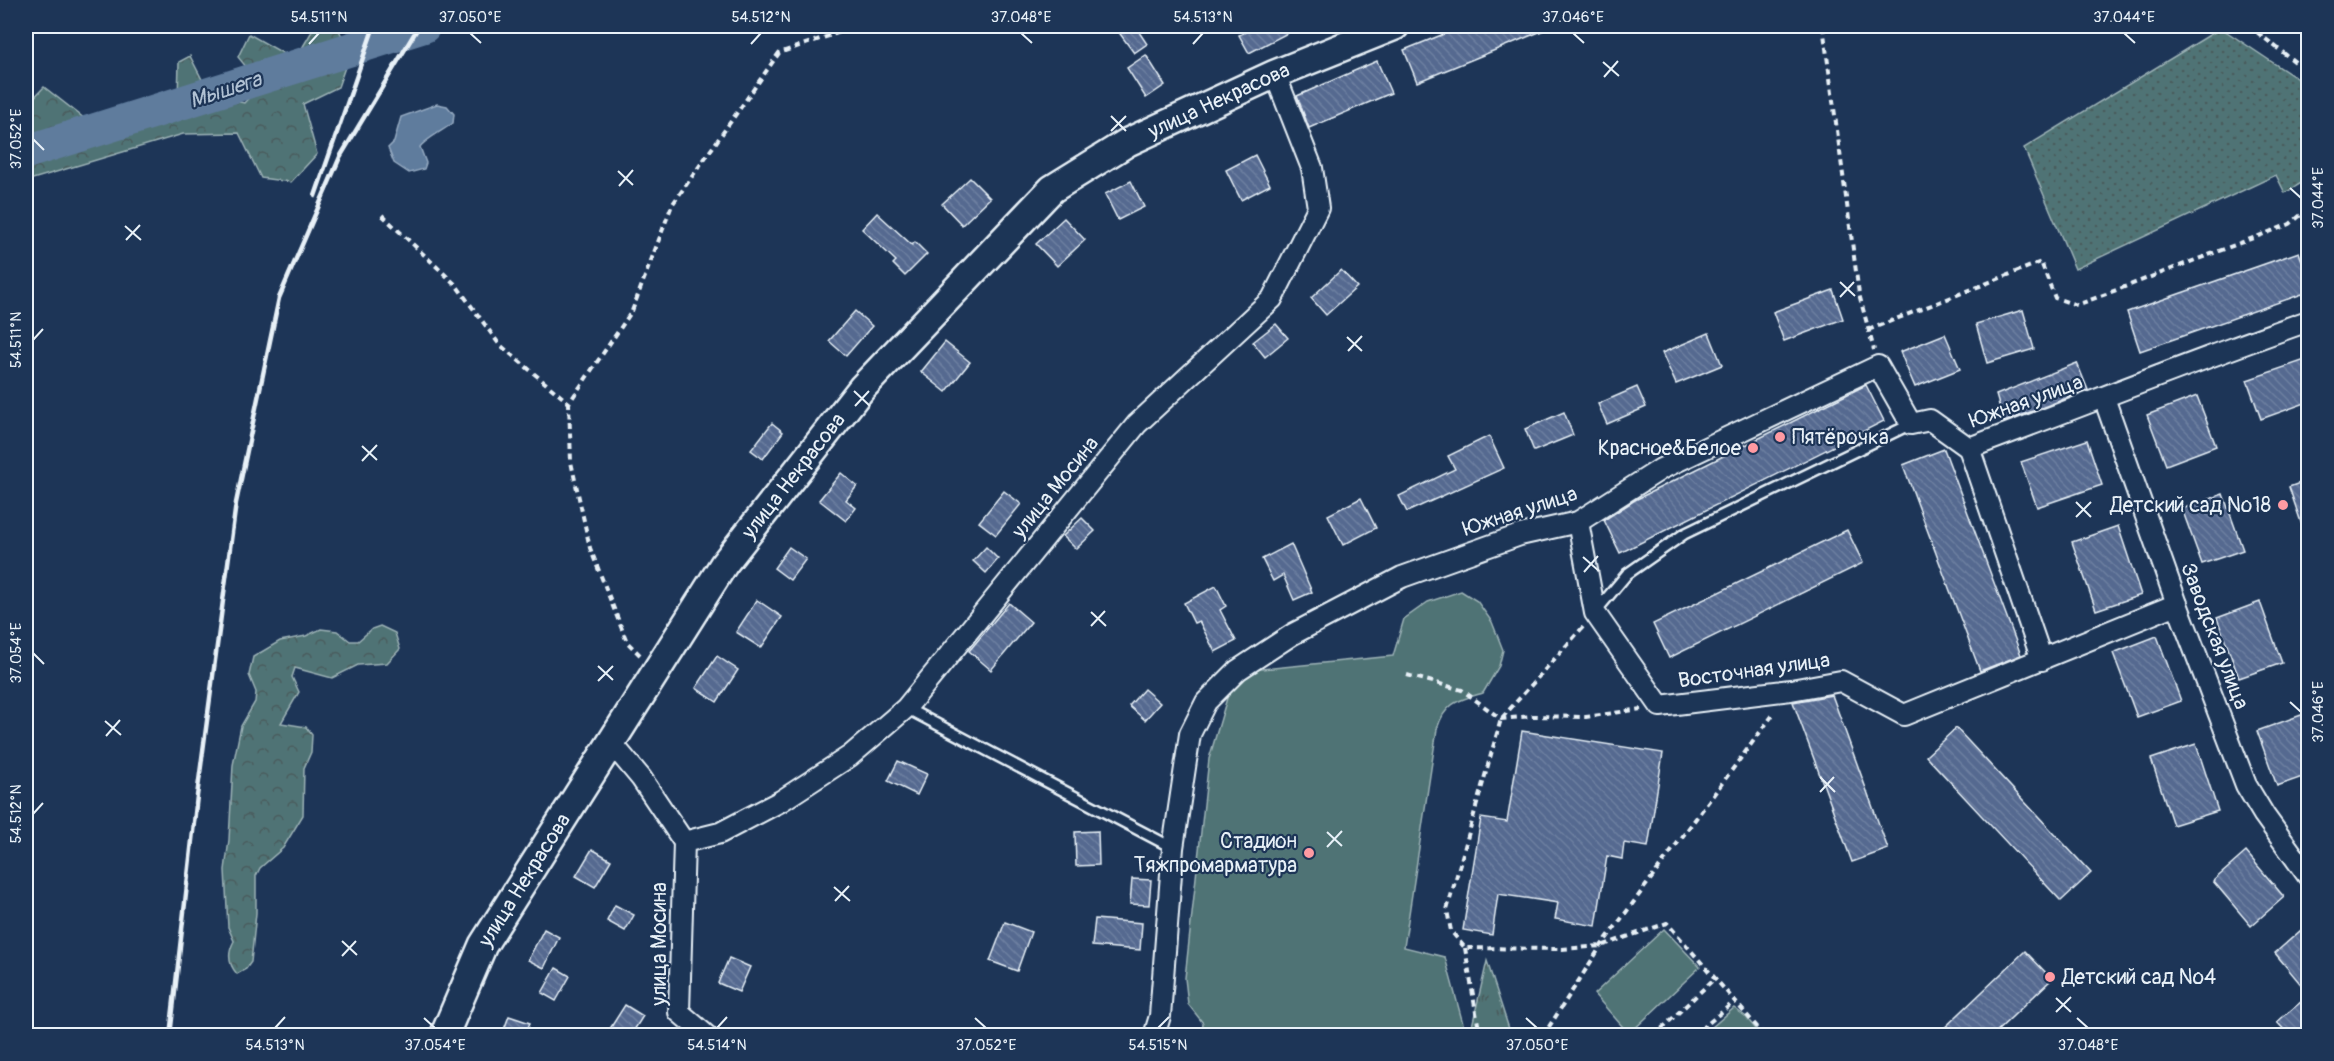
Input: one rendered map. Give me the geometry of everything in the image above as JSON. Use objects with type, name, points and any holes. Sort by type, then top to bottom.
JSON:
[{"type":"main road","name":"улица Некрасова","points":[[444,1035],[483,945],[724,564],[862,388],[1052,189],[1128,142],[1275,74],[1395,26]]},
{"type":"street","name":"улица Мосина","points":[[707,1035],[679,1012],[684,842],[720,832],[781,801],[850,756],[906,708],[1137,424],[1272,298],[1318,208],[1312,168],[1275,74]]},
{"type":"street","name":"Южная улица","points":[[1911,424],[1930,420],[1969,448],[2104,398],[2191,362],[2308,321]]},
{"type":"street","name":"Южная улица","points":[[1154,1035],[1160,1016],[1173,848],[1190,734],[1206,702],[1238,670],[1293,634],[1402,577],[1520,536],[1578,522],[1661,469],[1878,366]]},
{"type":"street","points":[[1878,366],[1911,424]]},
{"type":"street","name":"Заводская улица","points":[[2104,398],[2177,604],[2246,785],[2264,815],[2308,876]]},
{"type":"street","points":[[1969,448],[2042,660]]},
{"type":"street","name":"Восточная улица","points":[[1578,522],[1595,613],[1660,706],[1791,690],[1841,681],[1904,715],[2177,604]]},
{"type":"street","points":[[610,741],[641,778],[684,842]]},
{"type":"lane","points":[[1595,613],[1627,574],[1684,534],[1911,424]]},
{"type":"lane","points":[[906,708],[1173,848]]},
{"type":"path","points":[[656,670],[627,642],[590,548],[571,462],[569,403],[633,310],[672,205],[779,53],[858,26]]},
{"type":"path","points":[[1823,26],[1859,294],[1878,366]]},
{"type":"path","points":[[2249,26],[2308,72]]},
{"type":"path","points":[[1868,330],[2041,262],[2055,298],[2077,305],[2290,224],[2308,209]]},
{"type":"path","points":[[382,215],[456,285],[500,344],[569,403]]},
{"type":"path","points":[[1480,1035],[1465,948],[1451,931],[1447,910],[1501,718],[1595,613]]},
{"type":"path","points":[[1407,675],[1462,690],[1501,718],[1586,717],[1660,706]]},
{"type":"path","points":[[1543,1035],[1601,946],[1791,690]]},
{"type":"path","points":[[1465,948],[1562,949],[1601,946],[1667,923],[1765,1035]]},
{"type":"path","points":[[1654,1035],[1716,977]]},
{"type":"path","points":[[1693,1035],[1735,1001]]},
{"type":"green space","points":[[337,26],[350,53],[338,87],[303,104],[317,154],[291,182],[261,178],[239,133],[183,134],[26,181],[26,106],[44,87],[89,122],[112,123],[178,99],[179,62],[190,56],[210,95],[244,103],[261,85],[238,57],[249,34],[295,60],[314,28]]},
{"type":"green space","points":[[2221,28],[2308,86],[2308,179],[2285,193],[2276,175],[2075,269],[2024,148]]},
{"type":"green space","name":"Стадион Тяжпромарматура","points":[[1461,591],[1477,601],[1492,622],[1503,650],[1499,666],[1483,693],[1454,704],[1444,713],[1437,729],[1404,947],[1445,957],[1466,1035],[1202,1035],[1203,1023],[1188,1004],[1185,978],[1209,759],[1230,688],[1252,670],[1393,656],[1404,619],[1428,602]]},
{"type":"green space","points":[[380,626],[395,633],[400,649],[387,663],[358,665],[332,678],[295,668],[292,677],[299,692],[281,723],[306,727],[312,735],[311,752],[304,768],[303,815],[283,848],[260,868],[256,876],[256,913],[251,962],[246,969],[237,974],[230,958],[234,941],[228,927],[225,870],[233,765],[241,726],[255,702],[256,692],[249,675],[253,657],[280,641],[306,636],[321,629],[337,631],[350,641],[358,641],[372,629]]},
{"type":"green space","points":[[1664,929],[1700,967],[1629,1034],[1594,994]]},
{"type":"green space","points":[[1487,961],[1511,1035],[1470,1035]]},
{"type":"green space","points":[[1734,1008],[1745,1016],[1761,1035],[1703,1035]]},
{"type":"water","points":[[437,104],[447,106],[454,114],[453,123],[420,147],[426,163],[424,169],[409,173],[394,163],[388,148],[394,142],[401,117]]},
{"type":"building","points":[[1127,26],[1135,26],[1147,44],[1134,53],[1118,31]]},
{"type":"building","points":[[1258,26],[1301,26],[1249,53],[1239,35]]},
{"type":"building","points":[[1464,26],[1554,26],[1417,82],[1404,50]]},
{"type":"building","points":[[1146,55],[1165,85],[1146,98],[1127,68]]},
{"type":"building","points":[[1377,61],[1391,93],[1309,128],[1297,96]]},
{"type":"building","points":[[1255,155],[1270,185],[1241,200],[1226,170]]},
{"type":"building","points":[[970,178],[990,198],[962,225],[942,204]]},
{"type":"building","points":[[1131,181],[1144,207],[1118,220],[1105,194]]},
{"type":"building","points":[[877,213],[912,245],[915,242],[927,254],[905,276],[893,264],[896,261],[862,229]]},
{"type":"building","points":[[1064,218],[1085,240],[1057,266],[1036,244]]},
{"type":"building","points":[[2299,252],[2308,278],[2308,292],[2140,351],[2127,312]]},
{"type":"building","points":[[1341,270],[1357,287],[1326,315],[1311,298]]},
{"type":"building","points":[[1833,290],[1843,319],[1784,341],[1773,312]]},
{"type":"building","points":[[2023,310],[2034,349],[1987,363],[1976,324]]},
{"type":"building","points":[[855,311],[872,326],[846,356],[829,341]]},
{"type":"building","points":[[1276,324],[1288,338],[1265,357],[1253,342]]},
{"type":"building","points":[[1709,333],[1722,365],[1676,384],[1662,353]]},
{"type":"building","points":[[1945,334],[1960,369],[1915,387],[1900,352]]},
{"type":"building","points":[[945,342],[970,362],[946,392],[921,372]]},
{"type":"building","points":[[2308,359],[2308,402],[2261,419],[2247,380]]},
{"type":"building","points":[[2077,363],[2088,390],[2004,422],[1996,395]]},
{"type":"building","points":[[1866,385],[1884,421],[1620,553],[1604,520],[1635,500]]},
{"type":"building","points":[[1637,387],[1646,407],[1607,424],[1598,404]]},
{"type":"building","points":[[2197,396],[2216,446],[2166,465],[2147,415]]},
{"type":"building","points":[[1564,412],[1573,435],[1534,451],[1525,429]]},
{"type":"building","points":[[772,423],[783,432],[763,459],[751,450]]},
{"type":"building","points":[[1489,436],[1504,468],[1407,512],[1399,496],[1455,469],[1448,456]]},
{"type":"building","points":[[2087,440],[2102,485],[2037,507],[2021,462]]},
{"type":"building","points":[[1944,449],[2021,655],[1980,671],[1903,465]]},
{"type":"building","points":[[841,473],[857,486],[846,500],[856,508],[846,521],[819,500]]},
{"type":"building","points":[[2308,480],[2308,537],[2306,537],[2289,487]]},
{"type":"building","points":[[1004,491],[1021,504],[996,535],[979,522]]},
{"type":"building","points":[[2223,494],[2243,550],[2202,564],[2182,509]]},
{"type":"building","points":[[1361,498],[1376,528],[1343,545],[1328,515]]},
{"type":"building","points":[[1082,518],[1095,531],[1076,549],[1063,536]]},
{"type":"building","points":[[2118,526],[2141,595],[2096,610],[2072,542]]},
{"type":"building","points":[[1847,530],[1863,563],[1669,658],[1653,624]]},
{"type":"building","points":[[1291,544],[1312,592],[1294,600],[1283,575],[1273,581],[1262,559]]},
{"type":"building","points":[[789,547],[806,559],[790,580],[774,568]]},
{"type":"building","points":[[986,547],[998,559],[986,573],[973,561]]},
{"type":"building","points":[[1216,586],[1226,606],[1220,610],[1236,641],[1215,652],[1199,621],[1194,623],[1184,603]]},
{"type":"building","points":[[757,600],[782,617],[761,648],[736,632]]},
{"type":"building","points":[[2260,602],[2282,663],[2239,678],[2217,618]]},
{"type":"building","points":[[1009,603],[1031,622],[991,670],[969,651]]},
{"type":"building","points":[[2157,636],[2181,701],[2137,717],[2113,653]]},
{"type":"building","points":[[717,656],[738,670],[717,702],[696,688]]},
{"type":"building","points":[[1144,689],[1160,703],[1145,720],[1129,706]]},
{"type":"building","points":[[1832,695],[1888,849],[1852,862],[1793,702]]},
{"type":"building","points":[[2304,714],[2308,727],[2308,775],[2277,786],[2257,731]]},
{"type":"building","points":[[1956,728],[2091,873],[2061,901],[1926,756]]},
{"type":"building","points":[[1522,731],[1663,753],[1648,847],[1624,843],[1622,859],[1607,856],[1596,926],[1555,919],[1558,903],[1498,894],[1492,935],[1463,930],[1481,818],[1507,822]]},
{"type":"building","points":[[2196,744],[2218,811],[2173,825],[2151,759]]},
{"type":"building","points":[[898,761],[927,774],[917,795],[888,781]]},
{"type":"building","points":[[1098,831],[1099,865],[1076,866],[1075,832]]},
{"type":"building","points":[[592,849],[611,860],[595,887],[576,876]]},
{"type":"building","points":[[2246,852],[2284,897],[2251,926],[2213,881]]},
{"type":"building","points":[[1132,879],[1151,880],[1149,905],[1130,904]]},
{"type":"building","points":[[615,905],[634,915],[625,931],[607,921]]},
{"type":"building","points":[[1095,919],[1142,923],[1140,950],[1092,946]]},
{"type":"building","points":[[1005,922],[1031,932],[1017,971],[990,961]]},
{"type":"building","points":[[2308,924],[2308,993],[2275,953]]},
{"type":"building","points":[[544,929],[559,937],[544,968],[528,960]]},
{"type":"building","points":[[2025,951],[2052,979],[1993,1035],[1937,1035]]},
{"type":"building","points":[[729,958],[750,967],[739,992],[718,983]]},
{"type":"building","points":[[556,968],[570,976],[556,1001],[542,993]]},
{"type":"building","points":[[2308,996],[2308,1035],[2289,1035],[2277,1022]]},
{"type":"building","points":[[625,1005],[643,1016],[631,1035],[606,1035]]},
{"type":"building","points":[[509,1016],[530,1023],[525,1035],[502,1035]]},
{"type":"waterway","name":"Мышега","points":[[26,152],[424,26]]},
{"type":"railway","points":[[315,196],[374,26]]},
{"type":"railway","points":[[170,1036],[197,796],[236,503],[279,298],[340,157],[419,26]]},
{"type":"place","name":"Пятёрочка","points":[[1780,437]]},
{"type":"place","name":"Красное&Белое","points":[[1753,448]]},
{"type":"place","name":"Детский сад №18","points":[[2283,505]]},
{"type":"place","name":"Стадион Тяжпромарматура","points":[[1309,853]]},
{"type":"place","name":"Детский сад №4","points":[[2050,977]]}]
